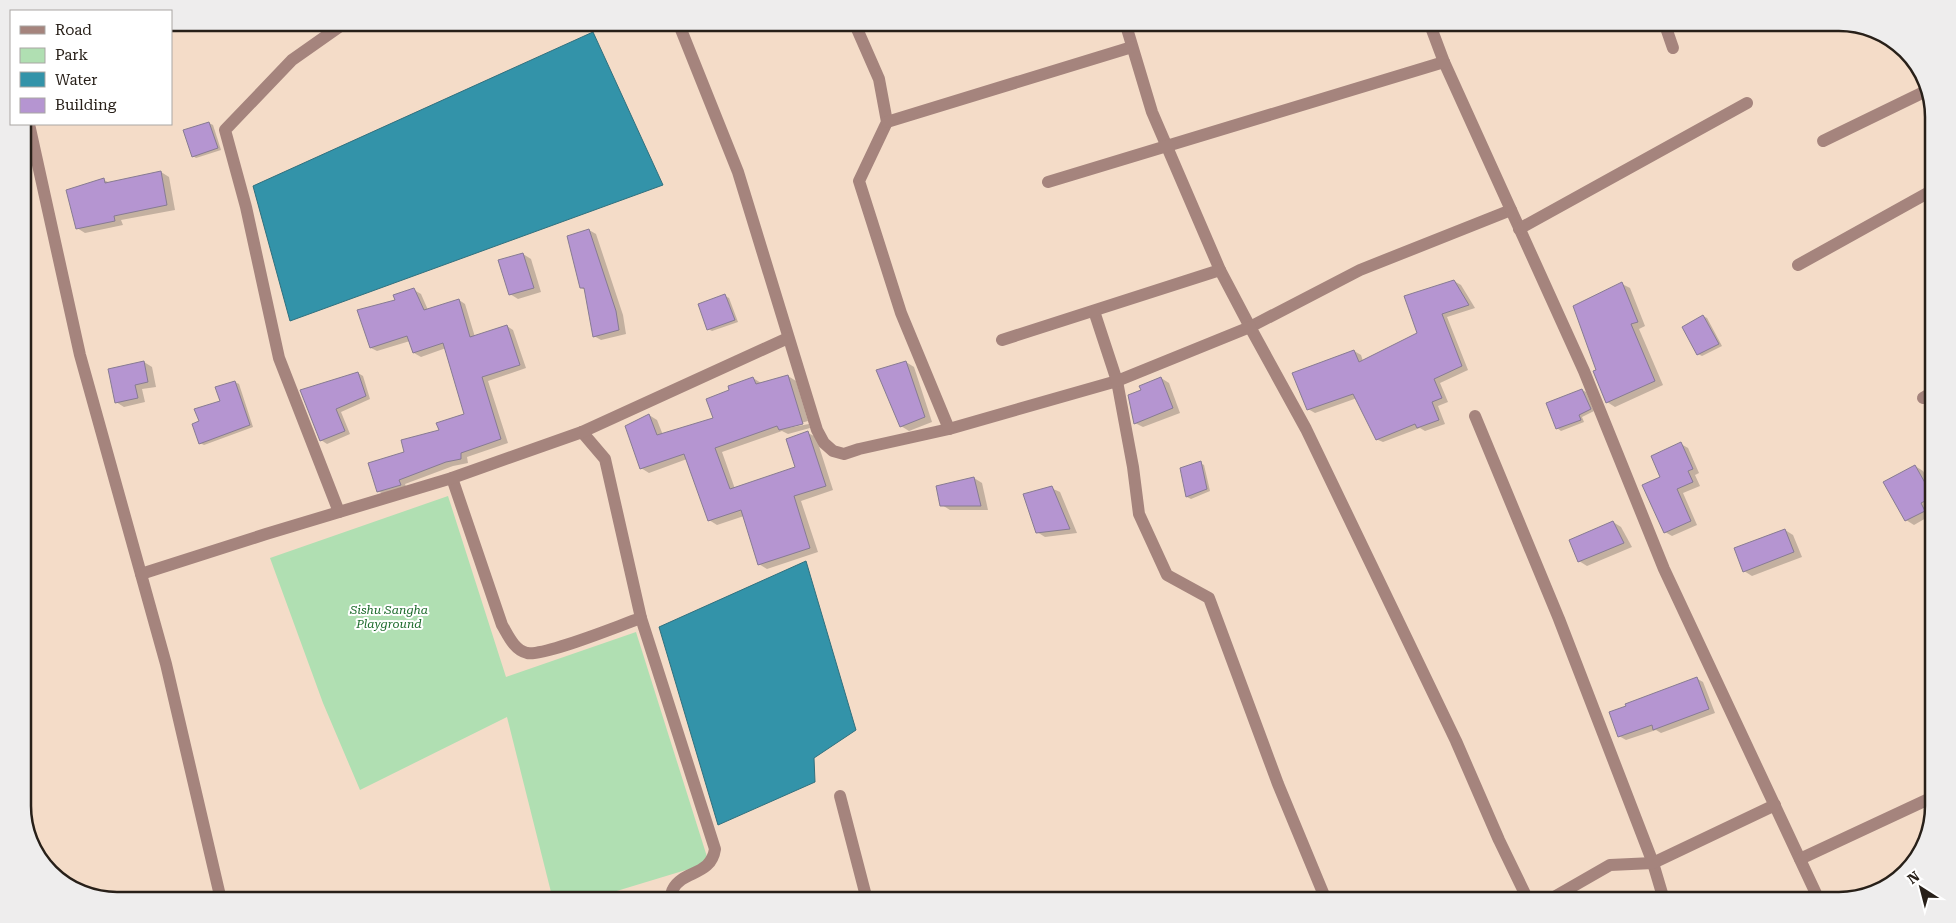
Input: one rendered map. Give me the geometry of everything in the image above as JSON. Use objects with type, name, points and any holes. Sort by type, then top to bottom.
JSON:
[{"type":"street","points":[[336,31],[292,60],[225,130],[246,207],[279,358],[339,512]]},
{"type":"street","points":[[682,31],[738,172],[816,430],[824,443],[833,451],[844,454],[948,429],[1117,381],[1250,327],[1360,270],[1511,210]]},
{"type":"street","points":[[858,31],[879,79],[886,122],[859,181],[901,313],[948,429]]},
{"type":"street","points":[[1128,31],[1152,112],[1220,270],[1315,446],[1456,741],[1499,840],[1524,892]]},
{"type":"street","points":[[1432,31],[1444,62],[1584,371],[1664,569],[1815,892]]},
{"type":"street","points":[[1667,31],[1673,48]]},
{"type":"street","points":[[886,122],[1132,47]]},
{"type":"street","points":[[1048,182],[1444,62]]},
{"type":"street","points":[[1823,141],[1921,93]]},
{"type":"street","points":[[1519,229],[1747,103]]},
{"type":"street","points":[[31,133],[80,355],[166,664],[219,892]]},
{"type":"street","points":[[1798,265],[1925,194]]},
{"type":"street","points":[[1002,340],[1220,270]]},
{"type":"street","points":[[1094,311],[1117,381],[1133,467],[1139,514],[1167,575],[1209,598],[1278,784],[1323,892]]},
{"type":"street","points":[[141,574],[452,478],[582,432],[788,338]]},
{"type":"street","points":[[1475,416],[1559,619],[1653,863],[1662,892]]},
{"type":"street","points":[[582,432],[605,459],[641,618],[716,849],[711,862],[702,870],[681,881],[673,888],[672,892]]},
{"type":"street","points":[[452,478],[502,625],[513,644],[527,653],[548,650],[641,618]]},
{"type":"street","points":[[840,796],[865,892]]},
{"type":"street","points":[[1800,859],[1925,801]]},
{"type":"street","points":[[1562,892],[1610,865],[1653,863],[1776,805]]},
{"type":"green space","name":"Sishu Sangha Playground","points":[[448,496],[506,677],[636,632],[709,863],[613,892],[551,892],[507,717],[360,790],[323,703],[270,558]]},
{"type":"water","points":[[593,32],[663,185],[290,321],[253,186]]},
{"type":"water","points":[[806,561],[856,730],[814,758],[815,782],[718,825],[659,627]]},
{"type":"building","points":[[209,122],[218,148],[192,157],[183,130]]},
{"type":"building","points":[[161,171],[167,205],[114,216],[115,221],[76,229],[66,190],[104,178],[105,183]]},
{"type":"building","points":[[589,229],[616,311],[619,330],[593,337],[584,288],[580,288],[567,236]]},
{"type":"building","points":[[523,253],[534,288],[509,295],[498,260]]},
{"type":"building","points":[[1454,280],[1469,305],[1442,314],[1462,366],[1434,379],[1442,398],[1432,402],[1439,420],[1417,428],[1415,424],[1376,440],[1353,394],[1307,410],[1292,373],[1354,350],[1359,362],[1417,333],[1404,296]]},
{"type":"building","points":[[1622,282],[1638,322],[1631,324],[1655,381],[1606,403],[1593,371],[1596,370],[1573,306]]},
{"type":"building","points":[[414,288],[424,310],[459,299],[470,337],[507,325],[520,365],[482,377],[501,439],[461,453],[461,459],[446,462],[399,480],[401,485],[377,492],[368,463],[404,452],[401,440],[439,430],[436,423],[464,414],[443,343],[413,353],[407,336],[370,348],[357,310],[395,300],[393,295]]},
{"type":"building","points":[[725,294],[735,320],[707,330],[698,304]]},
{"type":"building","points":[[1703,315],[1719,344],[1697,355],[1682,327]]},
{"type":"building","points":[[144,361],[148,382],[135,385],[138,398],[115,403],[108,369]]},
{"type":"building","points":[[906,361],[925,417],[900,427],[876,370]]},
{"type":"building","points":[[358,372],[366,396],[336,409],[345,431],[320,441],[300,390]]},
{"type":"building","points":[[788,375],[803,424],[779,430],[777,426],[715,448],[730,489],[795,467],[786,439],[808,431],[826,486],[794,496],[810,548],[758,565],[741,510],[708,521],[684,454],[640,469],[625,426],[649,414],[657,435],[713,418],[706,399],[729,390],[728,386],[753,377],[756,384]]},
{"type":"building","points":[[1161,377],[1173,408],[1134,424],[1128,395],[1141,390],[1139,386]]},
{"type":"building","points":[[235,381],[250,425],[199,444],[192,424],[199,421],[194,409],[220,401],[215,387]]},
{"type":"building","points":[[1582,389],[1591,409],[1579,415],[1581,420],[1556,429],[1546,403]]},
{"type":"building","points":[[1681,442],[1693,469],[1688,471],[1693,482],[1677,489],[1691,521],[1664,533],[1642,485],[1660,477],[1651,456]]},
{"type":"building","points":[[1201,461],[1207,489],[1186,497],[1180,468]]},
{"type":"building","points":[[1915,465],[1925,483],[1925,501],[1921,503],[1925,511],[1905,521],[1883,482]]},
{"type":"building","points":[[974,477],[981,506],[940,506],[936,486]]},
{"type":"building","points":[[1052,486],[1070,529],[1036,533],[1023,494]]},
{"type":"building","points":[[1613,521],[1624,543],[1578,562],[1569,540]]},
{"type":"building","points":[[1785,529],[1794,552],[1743,572],[1734,548]]},
{"type":"building","points":[[1697,677],[1709,709],[1653,730],[1652,725],[1618,737],[1609,712],[1626,706],[1625,704]]}]
